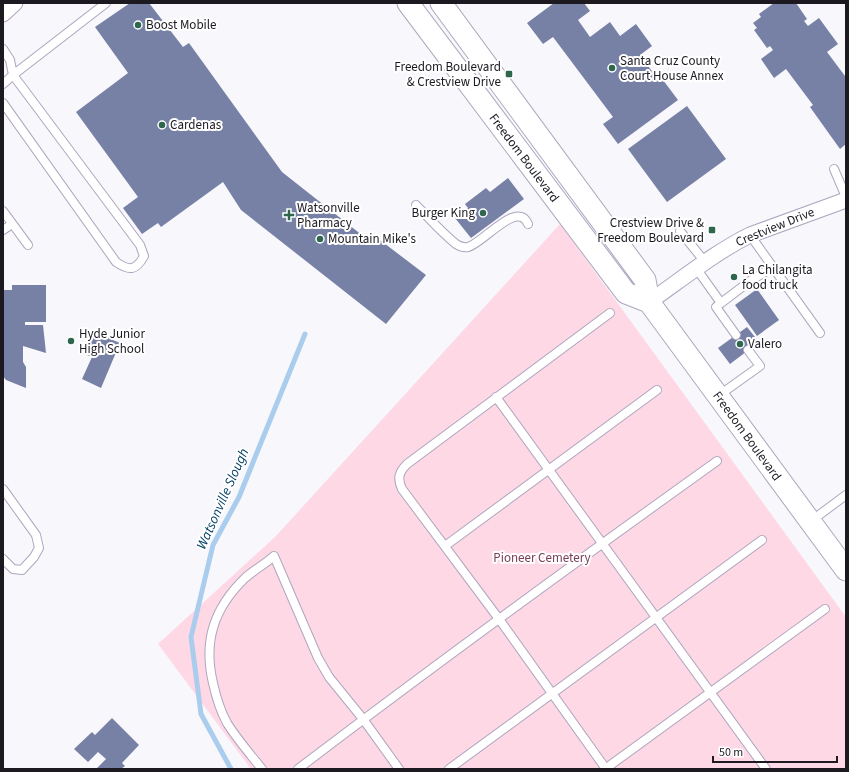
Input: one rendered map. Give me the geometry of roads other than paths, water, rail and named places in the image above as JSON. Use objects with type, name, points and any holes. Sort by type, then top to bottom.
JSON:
[{"type":"main road","name":"Freedom Boulevard","points":[[408,3],[626,293],[649,302]]},
{"type":"main road","name":"Freedom Boulevard","points":[[441,3],[645,280],[649,302],[846,570]]},
{"type":"street","points":[[3,14],[15,3]]},
{"type":"street","name":"Crestview Drive","points":[[649,302],[724,248],[750,235],[846,200]]},
{"type":"lane","points":[[3,84],[106,3]]},
{"type":"lane","points":[[3,49],[10,60],[13,75],[140,245],[144,256],[140,264],[134,268],[125,268],[116,262],[3,103]]},
{"type":"lane","points":[[834,169],[846,197]]},
{"type":"lane","points":[[416,205],[455,244],[465,247],[473,245],[514,216],[523,217],[528,224]]},
{"type":"lane","points":[[3,211],[28,245]]},
{"type":"lane","points":[[3,230],[12,224]]},
{"type":"lane","points":[[680,231],[721,303]]},
{"type":"lane","points":[[750,235],[820,333]]},
{"type":"lane","points":[[736,335],[716,307],[750,281],[773,267]]},
{"type":"lane","points":[[610,313],[407,464],[401,470],[399,475],[399,481],[402,489],[499,620],[606,769],[825,609]]},
{"type":"lane","points":[[718,396],[760,366],[748,350]]},
{"type":"lane","points":[[445,546],[657,390]]},
{"type":"lane","points":[[496,397],[548,471],[603,543],[762,768]]},
{"type":"lane","points":[[298,769],[363,719],[717,461]]},
{"type":"lane","points":[[3,559],[13,569],[22,570],[34,557],[39,548],[36,535],[4,493]]},
{"type":"lane","points":[[810,522],[846,495]]},
{"type":"lane","points":[[448,769],[762,540]]},
{"type":"lane","points":[[262,769],[227,723],[219,707],[209,660],[214,622],[222,605],[231,593],[246,578],[274,556],[318,658],[329,676],[363,719],[399,769]]},
{"type":"waterway","name":"Watsonville Slough","points":[[231,769],[201,714],[191,637],[213,545],[239,497],[305,334]]},
{"type":"place","name":"Boost Mobile","points":[[138,25]]},
{"type":"place","name":"Santa Cruz County Court House Annex","points":[[612,68]]},
{"type":"place","name":"Freedom Boulevard & Crestview Drive","points":[[509,74]]},
{"type":"place","name":"Cardenas","points":[[162,125]]},
{"type":"place","name":"Burger King","points":[[483,213]]},
{"type":"place","name":"Watsonville Pharmacy","points":[[289,215]]},
{"type":"place","name":"Crestview Drive & Freedom Boulevard","points":[[712,230]]},
{"type":"place","name":"Mountain Mike's","points":[[320,239]]},
{"type":"place","name":"La Chilangita food truck","points":[[734,277]]},
{"type":"place","name":"Hyde Junior High School","points":[[71,341]]},
{"type":"place","name":"Valero","points":[[740,344]]},
{"type":"park label","name":"Pioneer Cemetery","points":[[542,558]]}]
